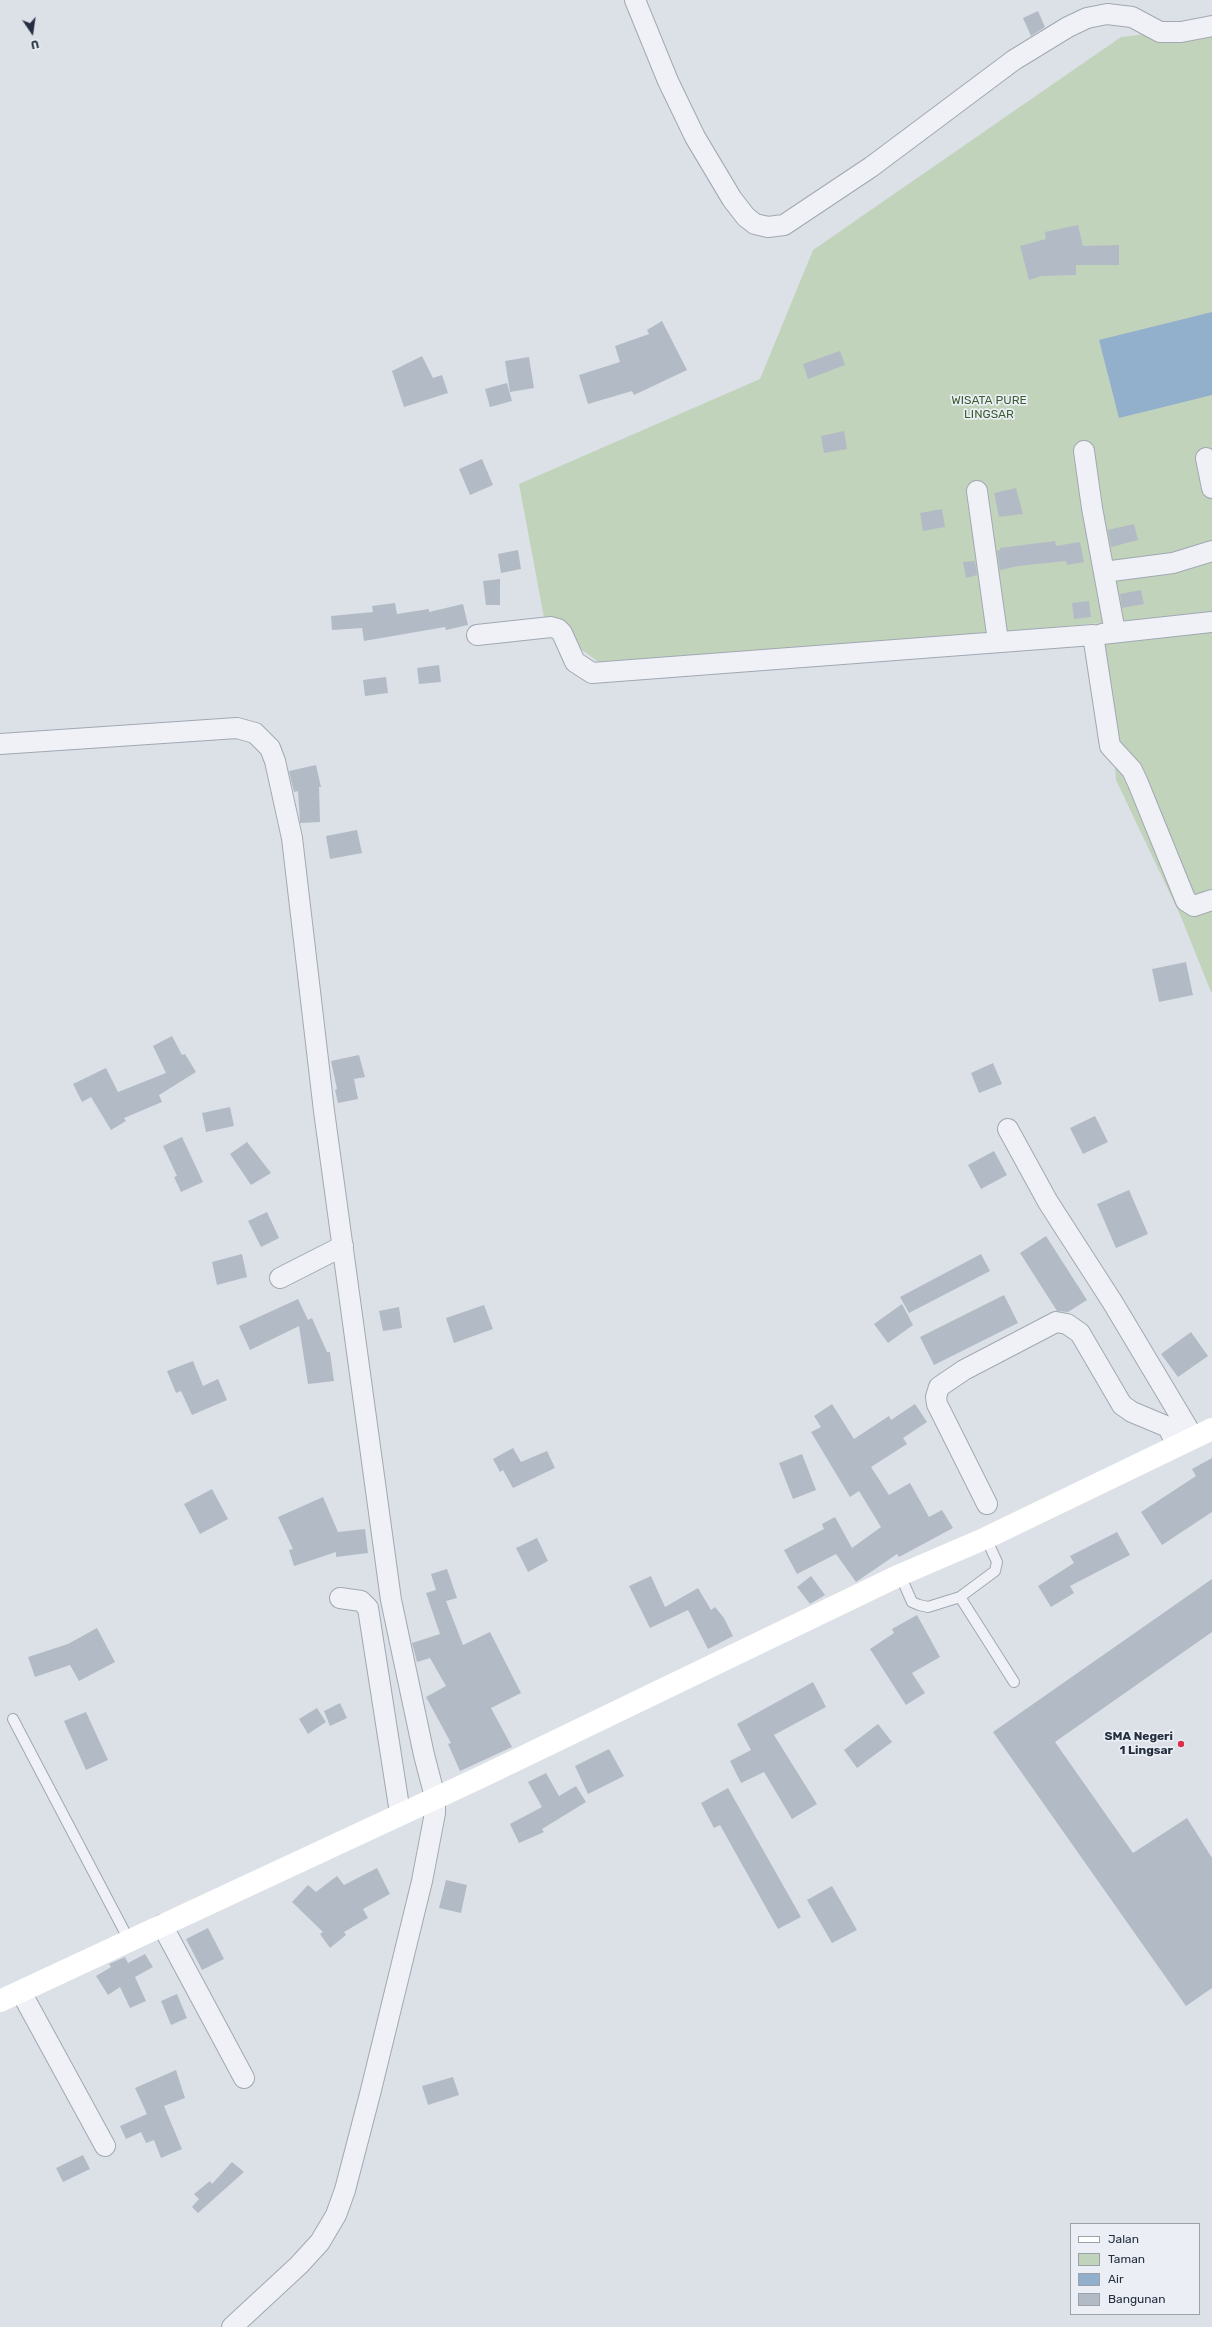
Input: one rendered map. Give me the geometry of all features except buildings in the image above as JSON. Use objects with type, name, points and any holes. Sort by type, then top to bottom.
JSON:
[{"type":"street","points":[[635,0],[668,81],[699,144],[732,198],[746,217],[755,224],[768,227],[784,225],[865,171],[1048,38],[1087,18],[1107,14],[1132,18],[1160,32],[1181,32],[1212,26]]},
{"type":"street","points":[[1084,451],[1115,632]]},
{"type":"street","points":[[1206,458],[1212,488]]},
{"type":"street","points":[[977,491],[998,641]]},
{"type":"street","points":[[1104,572],[1173,563],[1212,551]]},
{"type":"street","points":[[478,635],[552,627],[558,629],[562,633],[574,662],[592,673],[1092,635],[1212,622]]},
{"type":"street","points":[[1092,635],[1110,746],[1132,770],[1186,901],[1194,906],[1212,900]]},
{"type":"street","points":[[0,744],[237,728],[255,733],[270,748],[275,761],[292,838],[324,1111],[392,1600],[424,1755],[435,1797],[435,1813],[422,1881],[368,2101],[345,2190],[336,2215],[320,2242],[299,2265],[232,2327]]},
{"type":"street","points":[[1008,1130],[1048,1202],[1113,1303],[1194,1437]]},
{"type":"street","points":[[280,1278],[343,1246]]},
{"type":"street","points":[[987,1504],[936,1404],[939,1386],[964,1370],[1056,1322],[1068,1324],[1080,1333],[1122,1405],[1132,1412],[1194,1437]]},
{"type":"street","points":[[0,2001],[130,1942],[162,1925],[435,1797],[900,1575],[986,1538],[1194,1437]]},
{"type":"street","points":[[340,1598],[361,1600],[368,1608],[400,1813]]},
{"type":"street","points":[[162,1925],[244,2078]]},
{"type":"street","points":[[21,1992],[105,2146]]},
{"type":"lane","points":[[900,1575],[912,1602],[919,1605],[928,1607],[960,1597],[995,1572],[998,1562],[986,1538]]},
{"type":"lane","points":[[960,1597],[1014,1682]]},
{"type":"lane","points":[[13,1719],[130,1942]]},
{"type":"green space","name":"WISATA PURE LINGSAR","points":[[1212,26],[1211,992],[1181,917],[1116,780],[1102,623],[604,666],[545,623],[519,484],[760,379],[813,250],[1121,37]]},
{"type":"water","points":[[1212,312],[1212,395],[1119,418],[1099,340]]},
{"type":"place","name":"SMA Negeri 1 Lingsar","points":[[1181,1744]]}]
